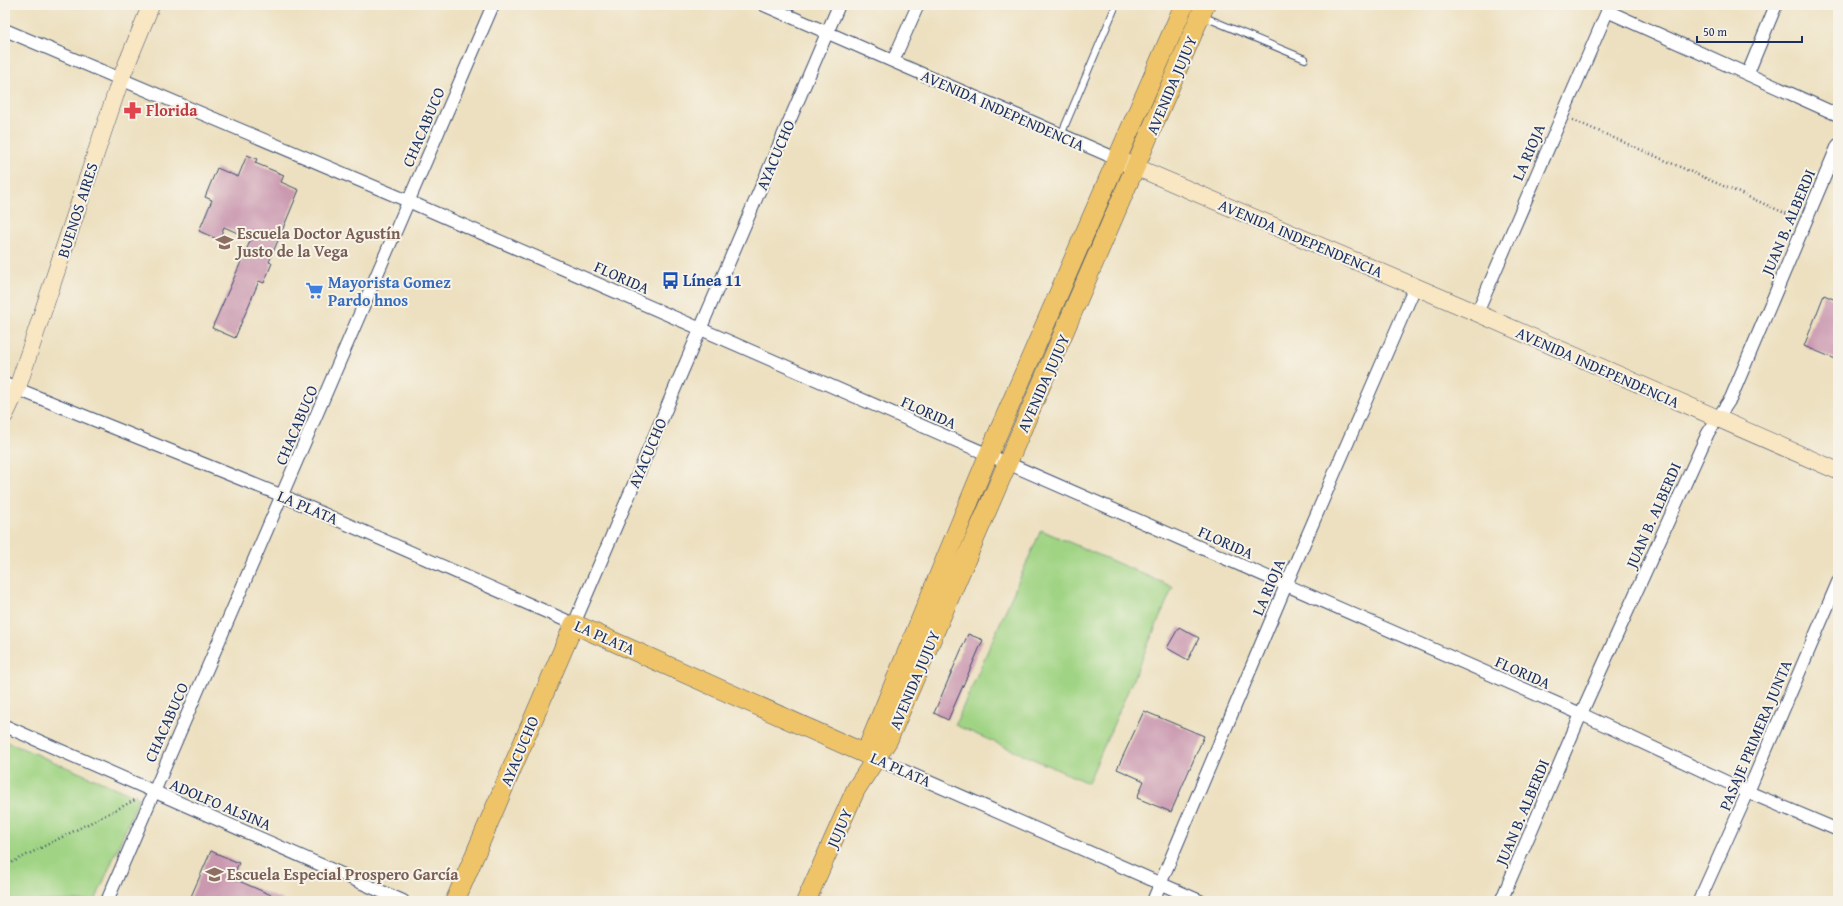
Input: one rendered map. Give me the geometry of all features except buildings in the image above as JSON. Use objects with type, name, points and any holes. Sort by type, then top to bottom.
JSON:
[{"type":"main road","name":"BUENOS AIRES","points":[[5,415],[11,387],[121,78],[151,5]]},
{"type":"main road","name":"AVENIDA JUJUY","points":[[871,756],[988,456],[1184,5]]},
{"type":"main road","name":"AVENIDA JUJUY","points":[[871,756],[888,740],[1203,10]]},
{"type":"main road","name":"AVENIDA INDEPENDENCIA","points":[[1116,159],[1477,313],[1716,419],[1838,471]]},
{"type":"main road","name":"LA PLATA","points":[[574,624],[871,756]]},
{"type":"main road","name":"AYACUCHO","points":[[455,901],[574,624]]},
{"type":"main road","name":"JUJUY","points":[[806,901],[871,756]]},
{"type":"street","name":"CHACABUCO","points":[[107,901],[153,792],[283,496],[493,5]]},
{"type":"street","name":"AVENIDA INDEPENDENCIA","points":[[764,5],[1116,159]]},
{"type":"street","name":"AYACUCHO","points":[[574,624],[838,5]]},
{"type":"street","points":[[893,61],[918,5]]},
{"type":"street","points":[[1748,73],[1776,5]]},
{"type":"street","points":[[1608,8],[1838,115]]},
{"type":"street","name":"LA RIOJA","points":[[1477,313],[1608,8]]},
{"type":"street","name":"FLORIDA","points":[[5,30],[408,201],[988,456],[1581,714],[1748,792],[1838,830]]},
{"type":"street","name":"JUAN B. ALBERDI","points":[[1501,901],[1581,714],[1708,432],[1731,398],[1838,145]]},
{"type":"street","name":"LA RIOJA","points":[[1152,901],[1286,585],[1415,287]]},
{"type":"street","name":"LA PLATA","points":[[11,387],[283,496],[574,624]]},
{"type":"street","name":"PASAJE PRIMERA JUNTA","points":[[1699,901],[1748,792],[1838,582]]},
{"type":"street","name":"ADOLFO ALSINA","points":[[5,726],[403,901]]},
{"type":"street","name":"LA PLATA","points":[[871,756],[1200,901]]},
{"type":"lane","points":[[1061,135],[1116,5]]},
{"type":"lane","points":[[1203,10],[1305,59]]},
{"type":"path","points":[[1562,115],[1805,222]]},
{"type":"path","points":[[5,866],[139,798]]},
{"type":"green space","points":[[1041,530],[1173,587],[1088,783],[955,725]]},
{"type":"green space","points":[[5,741],[139,798],[95,901],[5,901]]},
{"type":"place","name":"Florida","points":[[133,110]]},
{"type":"place","name":"Escuela Doctor Agustín Justo de la Vega","points":[[224,242]]},
{"type":"place","name":"Línea 11","points":[[670,280]]},
{"type":"place","name":"Mayorista Gomez Pardo hnos","points":[[315,291]]},
{"type":"place","name":"Escuela Especial Prospero García","points":[[214,874]]}]
